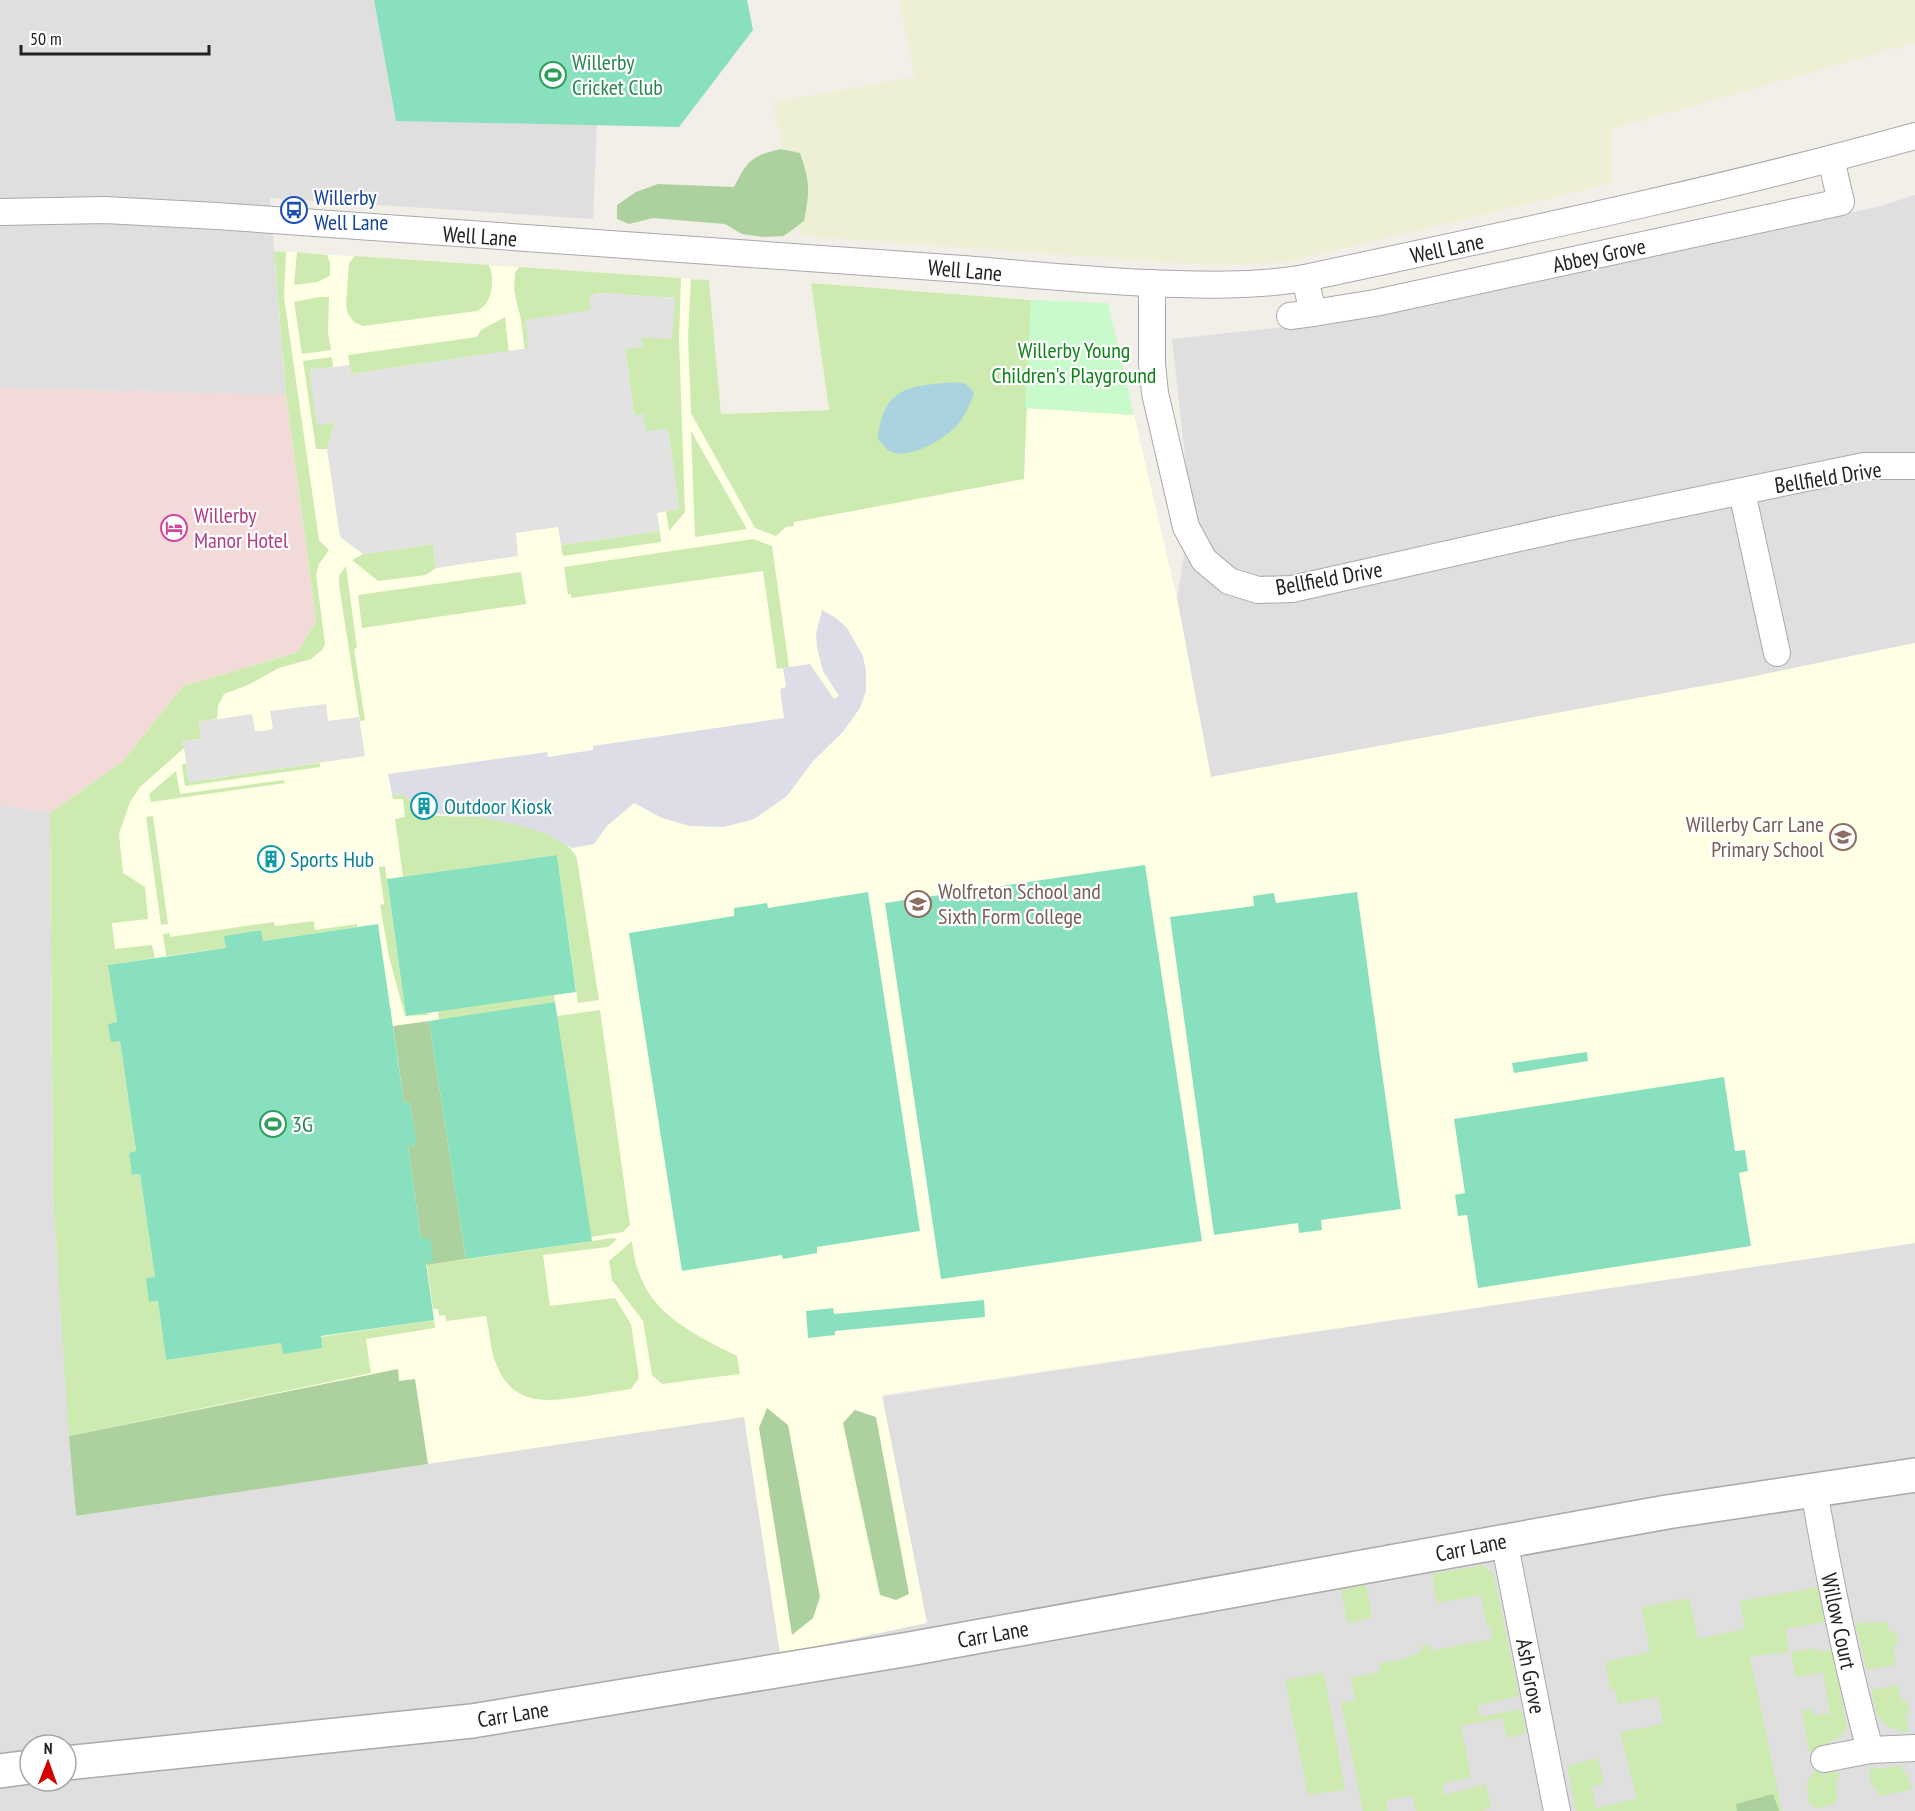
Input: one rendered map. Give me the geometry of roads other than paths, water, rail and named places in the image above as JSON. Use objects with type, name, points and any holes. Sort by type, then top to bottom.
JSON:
[{"type":"street","name":"Well Lane","points":[[0,212],[105,210],[952,268],[1084,280],[1271,284],[1645,205],[1915,136]]},
{"type":"street","name":"Abbey Grove","points":[[1305,278],[1301,315],[1375,303],[1841,202],[1831,159]]},
{"type":"street","name":"Bellfield Drive","points":[[1152,283],[1152,364],[1155,393],[1186,527],[1203,560],[1229,581],[1258,591],[1292,589],[1563,528],[1864,466],[1915,466]]},
{"type":"street","name":"Bellfield Drive","points":[[1742,492],[1775,653]]},
{"type":"street","name":"Carr Lane","points":[[78,1762],[472,1721],[898,1651],[1668,1512],[1915,1475]]},
{"type":"street","name":"Willow Court","points":[[1814,1490],[1837,1617],[1851,1681],[1870,1750]]},
{"type":"street","name":"Ash Grove","points":[[1504,1540],[1557,1811]]},
{"type":"street","points":[[1824,1759],[1870,1750],[1915,1749]]},
{"type":"street","points":[[0,1771],[18,1769]]},
{"type":"water","points":[[955,382],[966,384],[974,393],[961,420],[936,442],[915,451],[896,453],[888,450],[878,439],[886,408],[902,392],[925,385]]},
{"type":"place","name":"Willerby Cricket Club","points":[[553,75]]},
{"type":"place","name":"Willerby Well Lane","points":[[294,210]]},
{"type":"place","name":"Willerby Manor Hotel","points":[[174,528]]},
{"type":"place","name":"Outdoor Kiosk","points":[[424,806]]},
{"type":"place","name":"Willerby Carr Lane Primary School","points":[[1843,837]]},
{"type":"place","name":"Sports Hub","points":[[271,859]]},
{"type":"place","name":"Wolfreton School and Sixth Form College","points":[[918,904]]},
{"type":"place","name":"3G","points":[[273,1124]]},
{"type":"park label","name":"Willerby Young Children's Playground","points":[[1074,362]]}]
